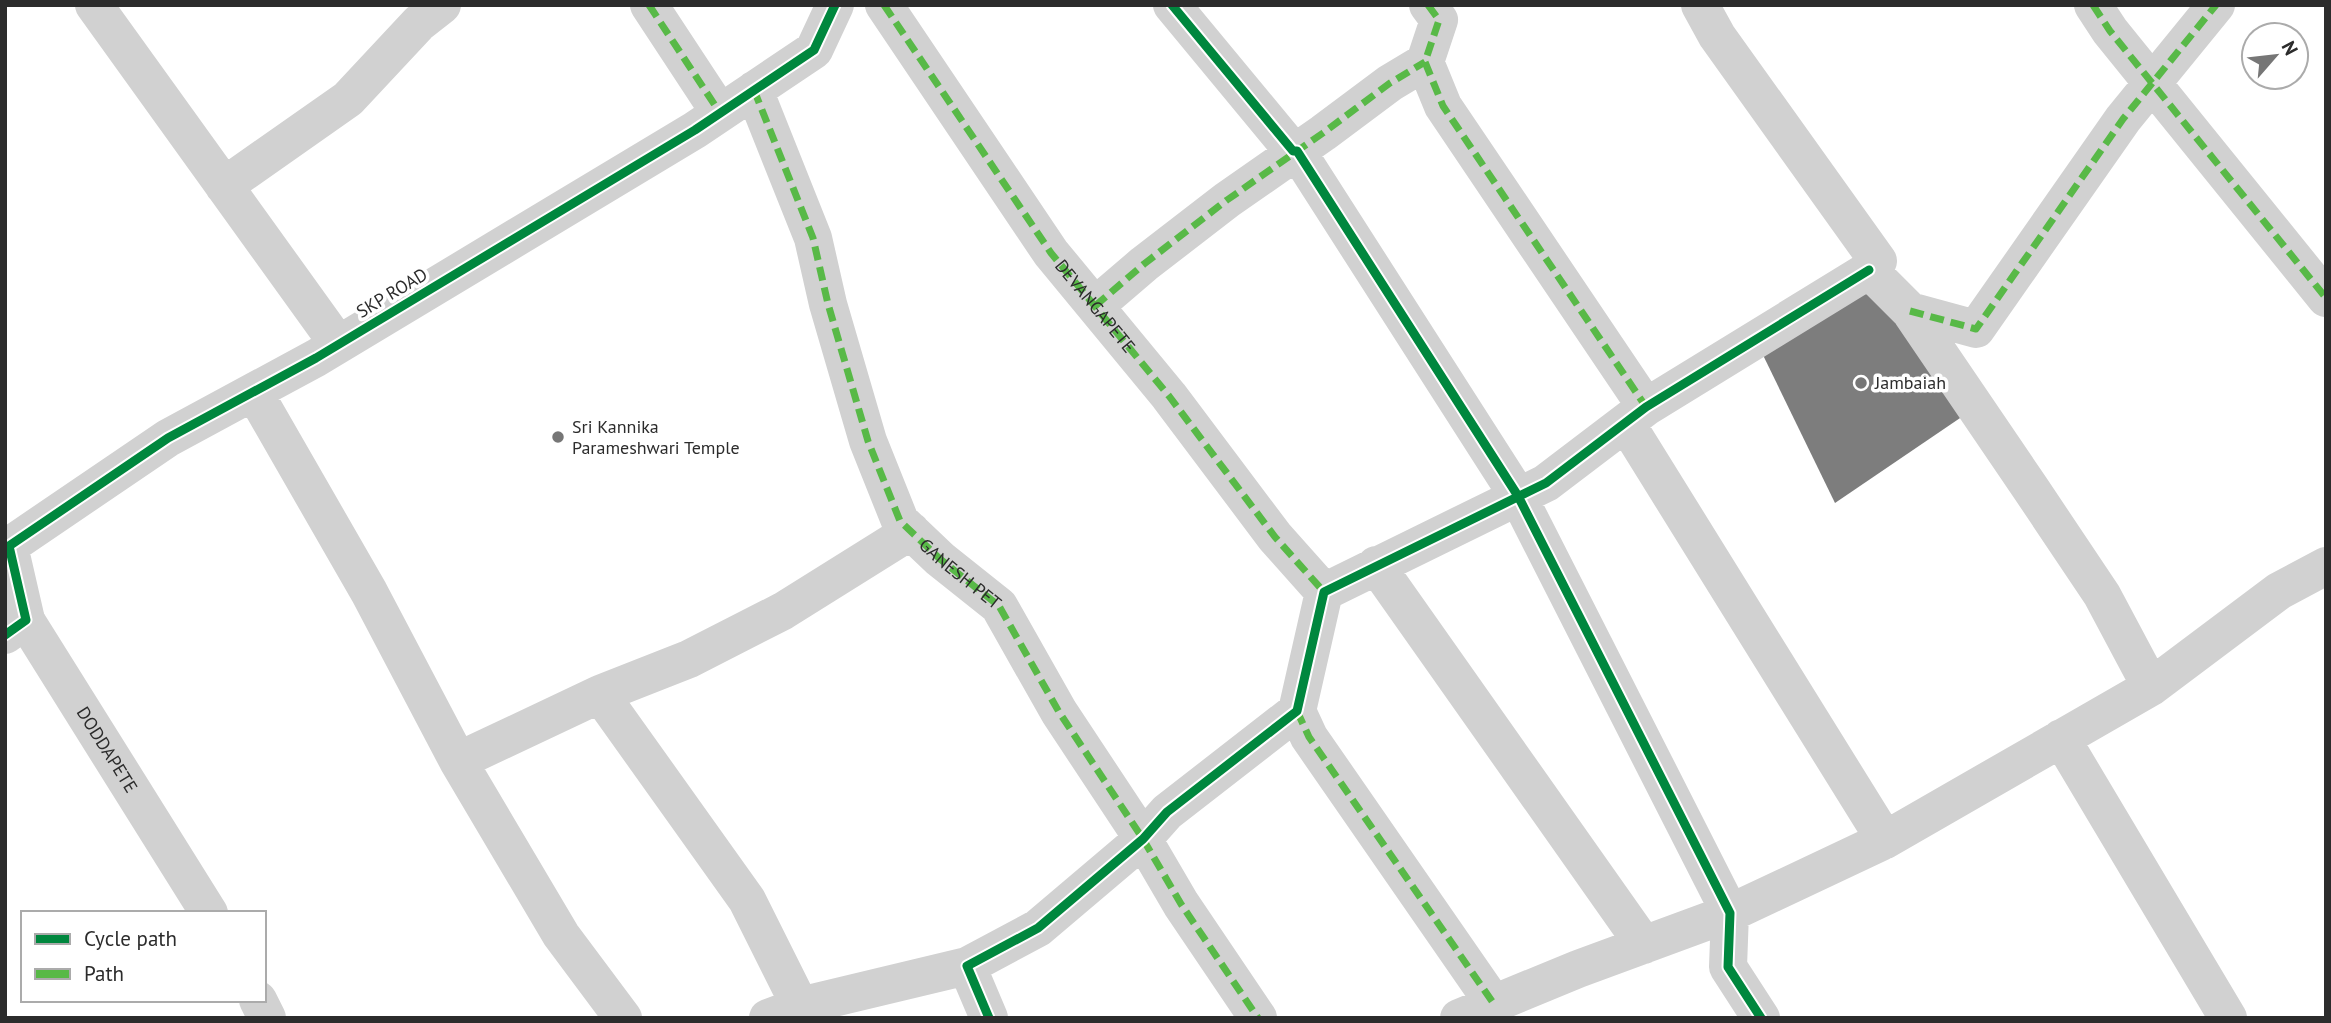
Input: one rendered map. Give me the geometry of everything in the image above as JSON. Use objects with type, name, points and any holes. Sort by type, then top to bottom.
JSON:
[{"type":"street","points":[[94,5],[338,344]]},
{"type":"street","points":[[224,186],[348,99],[419,23],[442,5]]},
{"type":"street","points":[[649,5],[720,113]]},
{"type":"street","name":"SKP ROAD","points":[[16,627],[9,546],[168,438],[338,344],[720,113],[814,50],[835,5]]},
{"type":"street","name":"DEVANGAPETE","points":[[884,5],[1051,253],[1169,397],[1275,537],[1324,592]]},
{"type":"street","points":[[1172,5],[1293,151],[1297,151],[1518,496],[1730,913],[1728,967],[1761,1018]]},
{"type":"street","points":[[1429,5],[1439,20],[1426,62],[1443,106],[1636,415],[1885,840]]},
{"type":"street","points":[[1700,5],[1717,36],[1878,261],[1869,270],[1636,415],[1546,483],[1324,592],[1297,711],[1309,737],[1505,1008],[1644,945],[1730,913],[1885,840],[2151,687],[2278,591],[2326,566]]},
{"type":"street","points":[[2093,5],[2110,31],[2326,298]]},
{"type":"street","points":[[1910,311],[1976,329],[2116,130],[2216,5]]},
{"type":"street","points":[[1095,306],[1143,264],[1227,200],[1390,83],[1426,62]]},
{"type":"street","name":"GANESH PET","points":[[754,90],[813,239],[828,304],[868,441],[900,521],[940,559],[999,606],[1059,712],[1143,839],[1181,904],[1258,1018]]},
{"type":"street","points":[[1869,270],[1910,311],[2102,595],[2151,687]]},
{"type":"street","points":[[254,392],[369,592],[458,761],[561,935],[623,1018]]},
{"type":"street","points":[[458,761],[600,694],[689,659],[783,611],[911,531]]},
{"type":"street","points":[[1376,565],[1644,945]]},
{"type":"street","name":"DODDAPETE","points":[[5,587],[16,627],[208,911]]},
{"type":"street","points":[[600,694],[747,900],[784,1012],[967,966],[1038,928],[1143,839],[1167,812],[1297,711]]},
{"type":"street","points":[[2061,738],[2228,1018]]},
{"type":"street","points":[[967,966],[989,1018]]},
{"type":"street","points":[[259,1002],[267,1018]]},
{"type":"building","name":"Jambaiah","points":[[1872,284],[1966,414],[1835,503],[1762,353]]},
{"type":"marked path","points":[[649,5],[720,113]]},
{"type":"marked path","points":[[884,5],[1051,253],[1169,396],[1275,537],[1324,592]]},
{"type":"marked path","points":[[1428,5],[1439,20],[1425,62],[1443,106],[1646,407]]},
{"type":"marked path","points":[[2093,5],[2110,31],[2326,298]]},
{"type":"marked path","points":[[1910,311],[1976,329],[2123,119],[2216,5]]},
{"type":"marked path","points":[[1095,306],[1227,200],[1390,83],[1425,62]]},
{"type":"marked path","points":[[754,90],[813,238],[828,304],[868,441],[900,521],[940,559],[999,606],[1059,712],[1143,839],[1181,904],[1258,1018]]},
{"type":"marked path","points":[[1297,711],[1309,737],[1494,1004]]},
{"type":"cycle path","points":[[5,635],[26,620],[9,546],[168,438],[316,358],[695,130],[814,50],[835,5]]},
{"type":"cycle path","points":[[1172,5],[1293,151],[1297,151],[1518,496],[1730,913],[1728,967],[1761,1018]]},
{"type":"cycle path","points":[[989,1018],[967,966],[1038,928],[1143,839],[1167,812],[1297,711],[1324,592],[1546,483],[1646,407],[1869,270]]},
{"type":"place","name":"Jambaiah","points":[[1861,383]]},
{"type":"place","name":"Sri Kannika Parameshwari Temple","points":[[558,437]]}]
